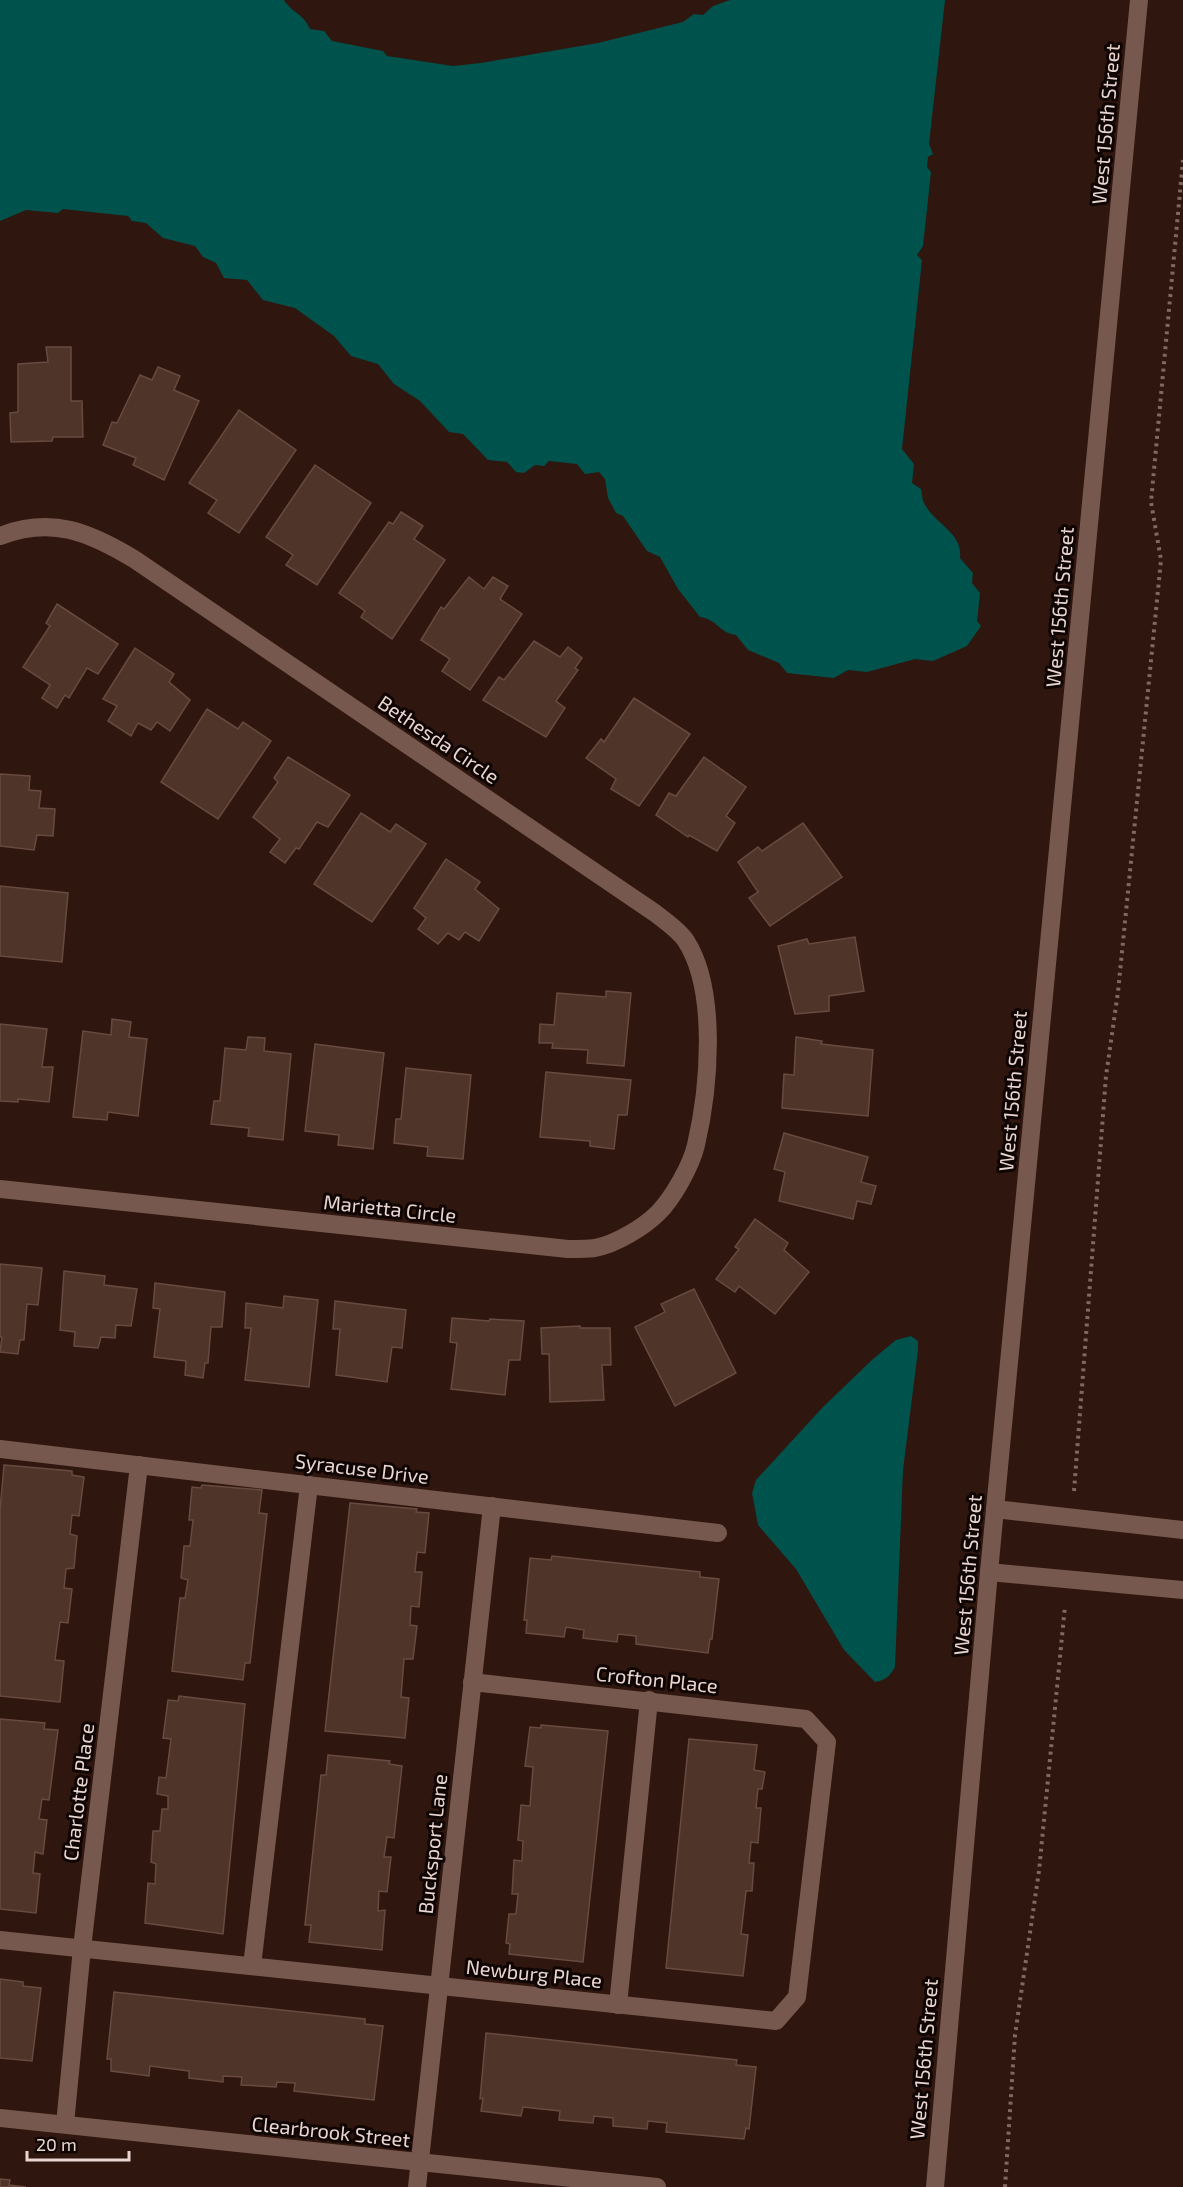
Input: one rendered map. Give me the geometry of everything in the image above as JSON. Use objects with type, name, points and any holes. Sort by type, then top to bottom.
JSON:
[{"type":"street","name":"West 156th Street","points":[[935,2187],[989,1572],[1139,0]]},
{"type":"street","name":"Bethesda Circle","points":[[0,536],[16,530],[47,526],[75,530],[102,540],[134,559],[656,913],[685,939],[697,963],[706,994],[708,1046],[701,1114]]},
{"type":"street","name":"Marietta Circle","points":[[0,1189],[568,1249],[597,1247],[633,1233],[659,1212],[682,1179],[695,1148],[701,1114]]},
{"type":"street","name":"Syracuse Drive","points":[[0,1449],[718,1533]]},
{"type":"street","name":"Charlotte Place","points":[[65,2124],[82,1948],[139,1465]]},
{"type":"street","points":[[252,1966],[309,1485]]},
{"type":"street","name":"Bucksport Lane","points":[[417,2187],[492,1506]]},
{"type":"street","points":[[995,1509],[1183,1530]]},
{"type":"street","points":[[989,1572],[1183,1590]]},
{"type":"street","name":"Crofton Place","points":[[472,1682],[806,1719],[827,1742]]},
{"type":"street","points":[[618,2005],[649,1700]]},
{"type":"street","name":"Newburg Place","points":[[0,1940],[776,2021],[797,1997],[827,1742]]},
{"type":"street","name":"Clearbrook Street","points":[[0,2118],[657,2187]]},
{"type":"path","points":[[1072,1518],[1106,1076],[1118,992],[1161,560],[1151,502],[1183,160]]},
{"type":"path","points":[[1005,2187],[1015,2035],[1039,1871],[1068,1580]]},
{"type":"water","points":[[0,0],[284,0],[310,29],[324,31],[332,41],[383,51],[387,56],[453,66],[598,43],[683,22],[694,14],[703,15],[713,6],[730,0],[945,0],[929,144],[933,154],[928,157],[927,167],[931,172],[923,246],[917,255],[922,260],[902,449],[914,464],[912,483],[921,489],[923,501],[934,517],[953,535],[960,549],[960,558],[973,573],[972,583],[980,593],[977,621],[981,626],[967,646],[933,661],[915,659],[867,672],[848,670],[834,678],[787,673],[779,663],[748,650],[736,635],[700,617],[678,589],[660,557],[647,551],[623,516],[616,513],[608,498],[605,479],[599,472],[585,474],[577,464],[549,461],[544,466],[535,465],[524,473],[516,472],[507,462],[488,460],[463,434],[449,432],[420,401],[394,384],[378,364],[351,356],[334,336],[295,308],[263,300],[247,280],[224,278],[216,263],[203,257],[195,246],[163,238],[146,223],[132,221],[128,216],[63,209],[58,213],[26,210],[0,221]]},
{"type":"water","points":[[911,1336],[918,1341],[918,1350],[903,1470],[895,1667],[887,1677],[875,1682],[844,1650],[796,1569],[758,1525],[752,1493],[756,1480],[823,1407],[896,1340]]},
{"type":"building","points":[[46,347],[71,347],[71,401],[82,401],[83,437],[53,437],[52,441],[11,442],[10,413],[18,412],[18,364],[48,362]]},
{"type":"building","points":[[158,367],[180,376],[174,390],[199,401],[164,480],[133,465],[136,458],[103,445],[112,422],[117,423],[140,375],[152,380]]},
{"type":"building","points":[[239,410],[296,450],[239,533],[208,513],[217,500],[189,483]]},
{"type":"building","points":[[315,465],[371,503],[317,585],[286,565],[293,555],[266,537]]},
{"type":"building","points":[[401,512],[423,526],[414,539],[445,560],[392,639],[361,617],[365,611],[339,593],[389,522],[393,524]]},
{"type":"building","points":[[469,577],[484,589],[493,577],[508,586],[500,599],[522,614],[470,690],[442,671],[450,659],[421,640],[441,607],[444,609]]},
{"type":"building","points":[[57,604],[118,644],[98,674],[87,668],[69,698],[65,695],[57,708],[42,698],[50,685],[23,667],[50,626],[46,623]]},
{"type":"building","points":[[534,641],[560,657],[568,647],[582,658],[575,668],[578,670],[556,701],[565,708],[546,737],[483,700],[499,677],[504,680]]},
{"type":"building","points":[[135,648],[174,674],[169,682],[190,700],[170,731],[157,722],[151,730],[138,723],[131,736],[108,721],[117,706],[103,699]]},
{"type":"building","points":[[634,698],[690,734],[639,806],[611,789],[616,779],[586,758],[601,739],[604,742]]},
{"type":"building","points":[[207,709],[238,729],[243,722],[271,741],[218,819],[161,782]]},
{"type":"building","points":[[288,757],[350,795],[328,827],[317,822],[299,849],[296,848],[285,863],[270,852],[280,839],[253,817],[278,782],[274,778]]},
{"type":"building","points":[[704,757],[746,787],[726,816],[735,823],[717,851],[689,835],[688,837],[656,815],[669,793],[676,796]]},
{"type":"building","points":[[0,774],[30,776],[29,790],[41,791],[39,808],[55,809],[53,836],[37,835],[34,850],[0,846]]},
{"type":"building","points":[[361,813],[390,832],[396,824],[426,844],[372,922],[314,884]]},
{"type":"building","points":[[803,823],[842,877],[770,926],[749,898],[758,892],[738,862],[758,847],[762,851]]},
{"type":"building","points":[[446,859],[480,882],[475,889],[499,909],[479,941],[465,932],[459,940],[448,933],[438,944],[418,929],[426,918],[414,908]]},
{"type":"building","points":[[0,886],[68,893],[62,962],[0,956]]},
{"type":"building","points":[[855,937],[864,991],[829,996],[829,1011],[795,1014],[778,946],[807,939],[809,944]]},
{"type":"building","points":[[606,991],[631,993],[624,1066],[587,1063],[588,1050],[552,1048],[553,1043],[539,1043],[540,1024],[554,1025],[557,993],[606,997]]},
{"type":"building","points":[[112,1019],[131,1022],[129,1037],[147,1039],[138,1116],[108,1112],[107,1120],[73,1117],[83,1031],[111,1035]]},
{"type":"building","points":[[0,1024],[47,1029],[42,1067],[53,1067],[49,1102],[18,1099],[18,1102],[0,1101]]},
{"type":"building","points":[[248,1037],[265,1038],[264,1051],[291,1054],[283,1140],[248,1136],[249,1128],[211,1124],[214,1101],[220,1101],[225,1048],[246,1050]]},
{"type":"building","points":[[796,1037],[822,1041],[821,1044],[873,1050],[868,1116],[782,1108],[784,1074],[794,1075]]},
{"type":"building","points":[[315,1044],[384,1053],[373,1149],[338,1145],[339,1135],[305,1131]]},
{"type":"building","points":[[406,1068],[471,1075],[463,1159],[427,1156],[428,1147],[394,1143],[396,1119],[401,1119]]},
{"type":"building","points":[[546,1072],[631,1080],[627,1115],[618,1115],[614,1149],[590,1146],[590,1141],[540,1137]]},
{"type":"building","points":[[784,1133],[868,1157],[861,1182],[876,1186],[871,1204],[857,1201],[853,1219],[779,1201],[785,1172],[774,1169]]},
{"type":"building","points":[[755,1219],[788,1243],[784,1250],[809,1272],[775,1314],[739,1286],[735,1292],[716,1279],[739,1249],[735,1247]]},
{"type":"building","points":[[0,1264],[42,1268],[38,1305],[27,1304],[24,1340],[20,1340],[18,1354],[0,1352],[2,1337],[0,1337]]},
{"type":"building","points":[[64,1271],[105,1276],[104,1285],[137,1289],[131,1326],[116,1325],[115,1338],[101,1337],[98,1348],[74,1346],[75,1332],[60,1330]]},
{"type":"building","points":[[155,1283],[225,1292],[222,1327],[211,1327],[208,1363],[205,1363],[203,1378],[185,1375],[186,1361],[154,1357],[160,1309],[153,1308]]},
{"type":"building","points":[[694,1289],[736,1373],[675,1406],[635,1327],[665,1312],[661,1304]]},
{"type":"building","points":[[284,1296],[318,1300],[309,1387],[245,1380],[251,1328],[245,1328],[246,1303],[283,1308]]},
{"type":"building","points":[[335,1301],[406,1310],[402,1348],[392,1347],[387,1382],[336,1375],[340,1329],[333,1329]]},
{"type":"building","points":[[452,1318],[524,1321],[520,1360],[509,1360],[505,1395],[451,1389],[457,1343],[450,1342]]},
{"type":"building","points":[[580,1326],[580,1328],[610,1328],[611,1365],[602,1365],[604,1400],[550,1402],[549,1354],[542,1354],[541,1328]]},
{"type":"building","points":[[4,1465],[72,1471],[72,1475],[84,1477],[79,1516],[72,1515],[70,1534],[77,1536],[74,1568],[66,1569],[64,1588],[72,1589],[68,1623],[60,1622],[55,1660],[64,1661],[60,1702],[0,1696],[0,1510]]},
{"type":"building","points":[[202,1485],[262,1490],[259,1513],[267,1514],[250,1663],[245,1663],[243,1680],[172,1671],[180,1598],[185,1598],[188,1580],[181,1578],[184,1546],[190,1546],[193,1520],[189,1520],[192,1487],[201,1488]]},
{"type":"building","points":[[350,1503],[417,1509],[416,1512],[429,1513],[425,1553],[417,1552],[415,1572],[422,1572],[419,1607],[411,1606],[410,1625],[417,1626],[413,1659],[404,1659],[401,1697],[409,1698],[405,1738],[325,1731]]},
{"type":"building","points":[[552,1556],[700,1572],[700,1577],[719,1579],[712,1639],[710,1639],[708,1653],[636,1644],[636,1636],[618,1634],[617,1642],[583,1638],[584,1630],[566,1627],[564,1637],[526,1633],[527,1620],[524,1620],[530,1558],[551,1560]]},
{"type":"building","points":[[179,1696],[245,1704],[223,1934],[145,1923],[148,1883],[155,1884],[156,1864],[151,1862],[153,1831],[160,1831],[162,1809],[168,1809],[168,1796],[157,1794],[159,1777],[166,1778],[171,1739],[163,1738],[168,1700],[178,1701]]},
{"type":"building","points":[[0,1719],[45,1723],[44,1729],[58,1730],[49,1800],[42,1799],[39,1819],[47,1820],[43,1854],[35,1852],[33,1873],[40,1874],[36,1913],[0,1909]]},
{"type":"building","points":[[541,1725],[608,1731],[583,1962],[509,1954],[510,1944],[506,1943],[509,1914],[516,1914],[518,1894],[512,1894],[514,1860],[522,1861],[523,1841],[518,1840],[521,1805],[530,1806],[533,1767],[525,1766],[530,1727],[541,1728]]},
{"type":"building","points":[[689,1739],[757,1745],[754,1770],[765,1772],[762,1789],[758,1789],[756,1808],[761,1808],[758,1843],[751,1842],[749,1863],[754,1863],[752,1891],[746,1891],[741,1934],[748,1935],[743,1976],[666,1968]]},
{"type":"building","points":[[328,1755],[390,1761],[389,1764],[402,1766],[394,1838],[387,1837],[384,1857],[391,1857],[387,1892],[379,1891],[378,1911],[385,1910],[382,1950],[309,1942],[311,1925],[305,1925],[321,1775],[326,1775]]},
{"type":"building","points":[[0,1979],[23,1982],[23,1986],[41,1988],[32,2061],[0,2058]]},
{"type":"building","points":[[114,1992],[365,2019],[365,2024],[383,2026],[374,2100],[294,2091],[295,2083],[277,2082],[276,2087],[241,2085],[242,2077],[223,2076],[223,2082],[189,2078],[189,2071],[150,2066],[149,2076],[111,2071],[111,2059],[107,2059]]},
{"type":"building","points":[[486,2033],[737,2060],[736,2065],[756,2067],[749,2129],[746,2128],[744,2139],[666,2132],[667,2123],[648,2121],[647,2129],[613,2126],[613,2118],[594,2116],[593,2123],[559,2120],[560,2111],[523,2107],[521,2116],[481,2111]]},
{"type":"building","points":[[0,2179],[10,2180],[9,2185],[26,2187],[0,2187]]}]
